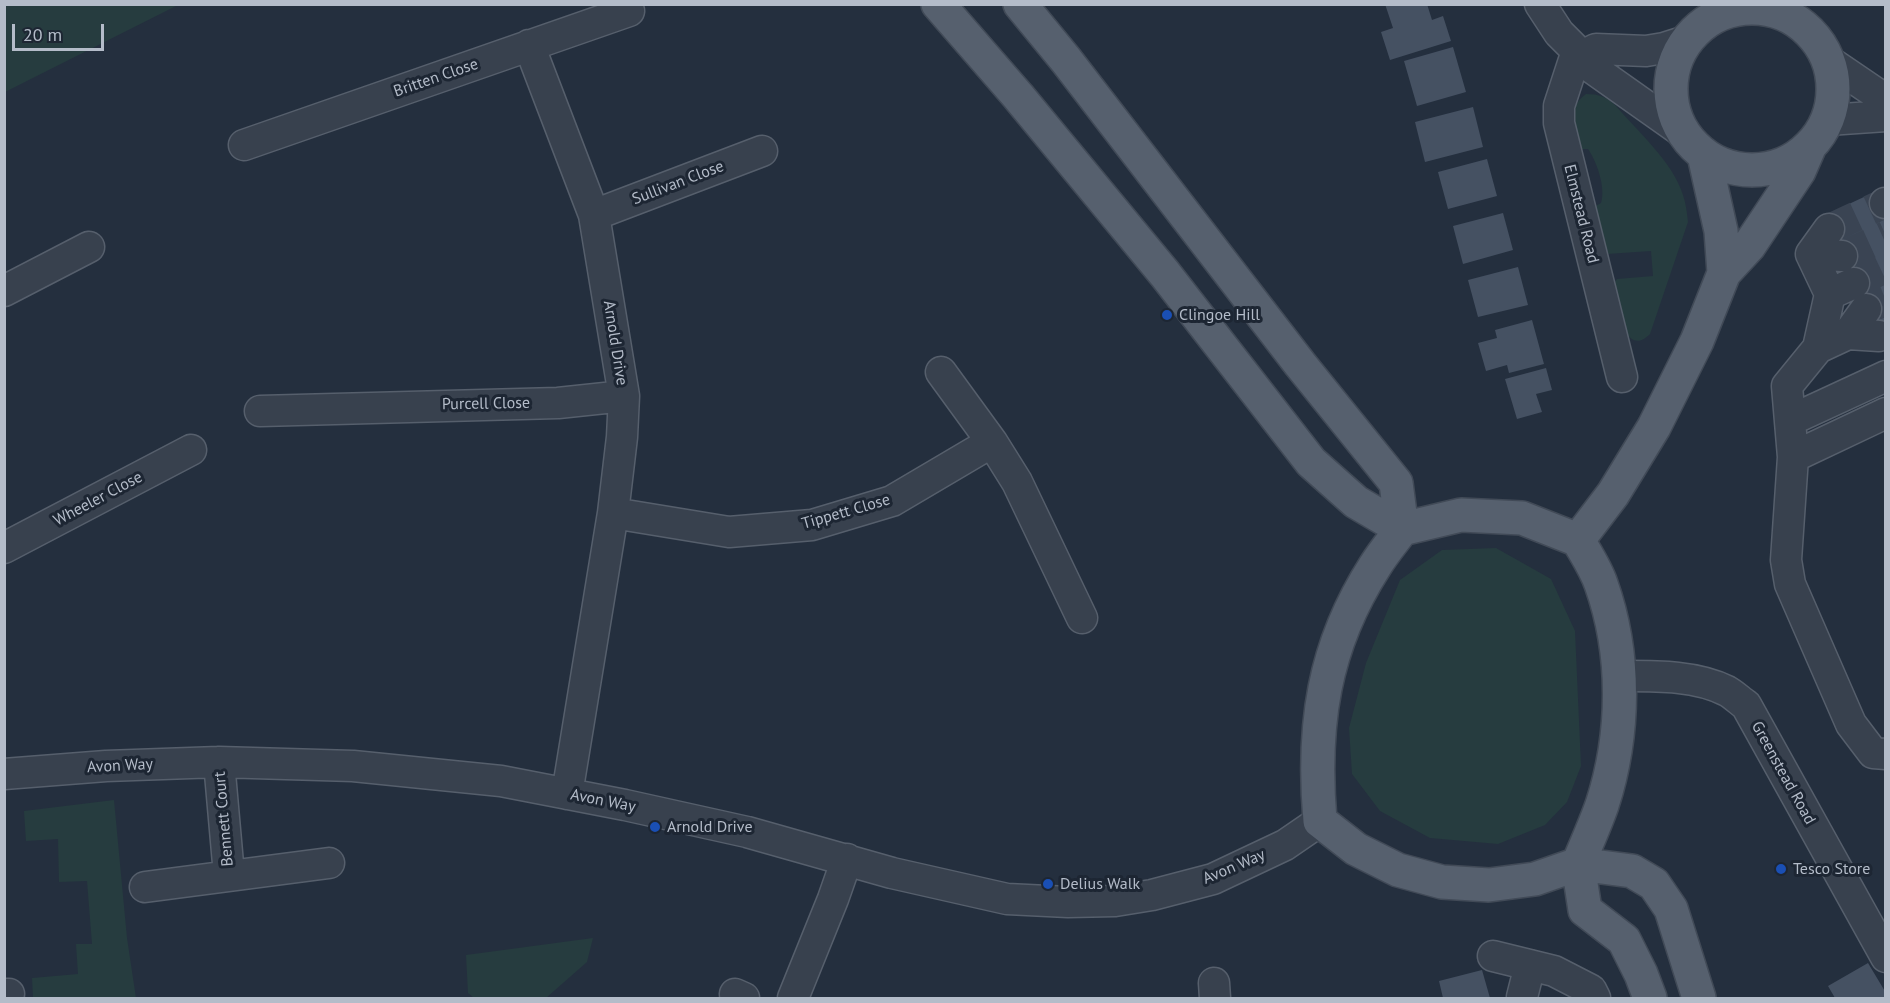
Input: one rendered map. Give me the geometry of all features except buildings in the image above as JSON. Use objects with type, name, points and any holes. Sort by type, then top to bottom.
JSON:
[{"type":"main road","points":[[938,4],[1018,96],[1165,274],[1311,462],[1356,502],[1402,529]]},
{"type":"main road","points":[[1020,4],[1066,60],[1300,364],[1396,483],[1402,529]]},
{"type":"main road","points":[[1578,540],[1613,494],[1654,427],[1697,341],[1724,273],[1749,246],[1799,171],[1810,148],[1828,120],[1834,95],[1830,62],[1803,15],[1788,15],[1773,10],[1752,8],[1724,12],[1702,24],[1673,68],[1671,87],[1671,102],[1678,123],[1694,144],[1724,166],[1741,170],[1761,170],[1785,164],[1810,148]]},
{"type":"main road","points":[[1694,144],[1721,231],[1724,273]]},
{"type":"main road","points":[[1650,999],[1641,974],[1624,940],[1585,910],[1578,864],[1602,804],[1614,752],[1620,676],[1615,628],[1604,591],[1578,540],[1522,518],[1461,515],[1402,529],[1364,584],[1336,645],[1324,688],[1317,732],[1316,776],[1320,821],[1356,849],[1398,870],[1442,882],[1489,885],[1535,879],[1578,864],[1632,871],[1654,884],[1671,909],[1699,999]]},
{"type":"street","points":[[1540,4],[1559,33],[1592,68],[1694,144]]},
{"type":"street","name":"Britten Close","points":[[244,145],[629,11]]},
{"type":"street","points":[[1580,53],[1596,49],[1646,51],[1665,48],[1702,24]]},
{"type":"street","name":"Arnold Drive","points":[[529,45],[594,215],[624,396],[622,438],[613,513],[567,794]]},
{"type":"street","name":"Elmstead Road","points":[[1580,53],[1559,106],[1559,123],[1622,377]]},
{"type":"street","points":[[1830,62],[1886,100]]},
{"type":"street","points":[[1828,120],[1886,116]]},
{"type":"street","name":"Sullivan Close","points":[[594,215],[762,151]]},
{"type":"street","points":[[1811,254],[1829,229]]},
{"type":"street","points":[[4,291],[89,248]]},
{"type":"street","points":[[1811,254],[1842,256]]},
{"type":"street","points":[[1811,254],[1842,288],[1818,348],[1787,386],[1793,457],[1786,560],[1790,584],[1851,724],[1873,753],[1886,753]]},
{"type":"street","points":[[1848,334],[1866,309]]},
{"type":"street","points":[[1818,348],[1848,334],[1879,336]]},
{"type":"street","points":[[940,372],[993,442],[1017,482],[1082,618]]},
{"type":"street","points":[[1791,420],[1886,376]]},
{"type":"street","name":"Purcell Close","points":[[260,411],[558,403],[624,396]]},
{"type":"street","points":[[1793,457],[1886,413]]},
{"type":"street","name":"Tippett Close","points":[[613,513],[729,532],[812,525],[892,501],[993,442]]},
{"type":"street","name":"Wheeler Close","points":[[4,548],[191,450]]},
{"type":"street","name":"Greenstead Road","points":[[1620,676],[1657,676],[1714,685],[1729,692],[1746,705],[1886,957]]},
{"type":"street","name":"Avon Way","points":[[4,774],[106,766],[219,762],[386,768],[501,781],[747,832],[892,873],[1006,899],[1068,902],[1115,901],[1152,895],[1213,879],[1285,845],[1320,821]]},
{"type":"street","name":"Bennett Court","points":[[219,762],[229,875]]},
{"type":"street","points":[[793,999],[847,859]]},
{"type":"street","name":"Bennett Court","points":[[145,887],[329,863]]},
{"type":"street","points":[[1493,956],[1554,970],[1591,990],[1595,999]]},
{"type":"street","points":[[1522,997],[1530,965]]},
{"type":"green space","points":[[5,4],[178,4],[178,5],[5,92]]},
{"type":"green space","points":[[1586,94],[1602,97],[1616,106],[1663,159],[1678,183],[1685,202],[1688,222],[1650,334],[1641,340],[1633,340],[1627,334],[1619,314],[1613,284],[1617,279],[1653,276],[1651,251],[1607,254],[1594,207],[1601,203],[1600,175],[1588,149],[1580,149],[1574,126],[1576,106]]},
{"type":"green space","points":[[1496,548],[1551,579],[1575,631],[1581,766],[1567,802],[1545,825],[1498,844],[1430,838],[1380,811],[1352,774],[1349,728],[1366,663],[1400,580],[1442,550]]},
{"type":"green space","points":[[114,800],[127,938],[136,998],[33,998],[32,978],[78,974],[76,944],[92,944],[87,881],[59,882],[58,839],[26,841],[24,811]]},
{"type":"green space","points":[[593,938],[587,962],[546,998],[474,998],[468,993],[466,955]]},
{"type":"tunnel","points":[[1829,229],[1885,203]]},
{"type":"tunnel","points":[[1842,256],[1886,236]]},
{"type":"tunnel","points":[[1854,283],[1886,268]]},
{"type":"tunnel","points":[[1866,309],[1886,301]]},
{"type":"place","name":"Clingoe Hill","points":[[1167,315]]},
{"type":"place","name":"Arnold Drive","points":[[655,827]]},
{"type":"place","name":"Tesco Store","points":[[1781,869]]},
{"type":"place","name":"Delius Walk","points":[[1048,884]]}]
